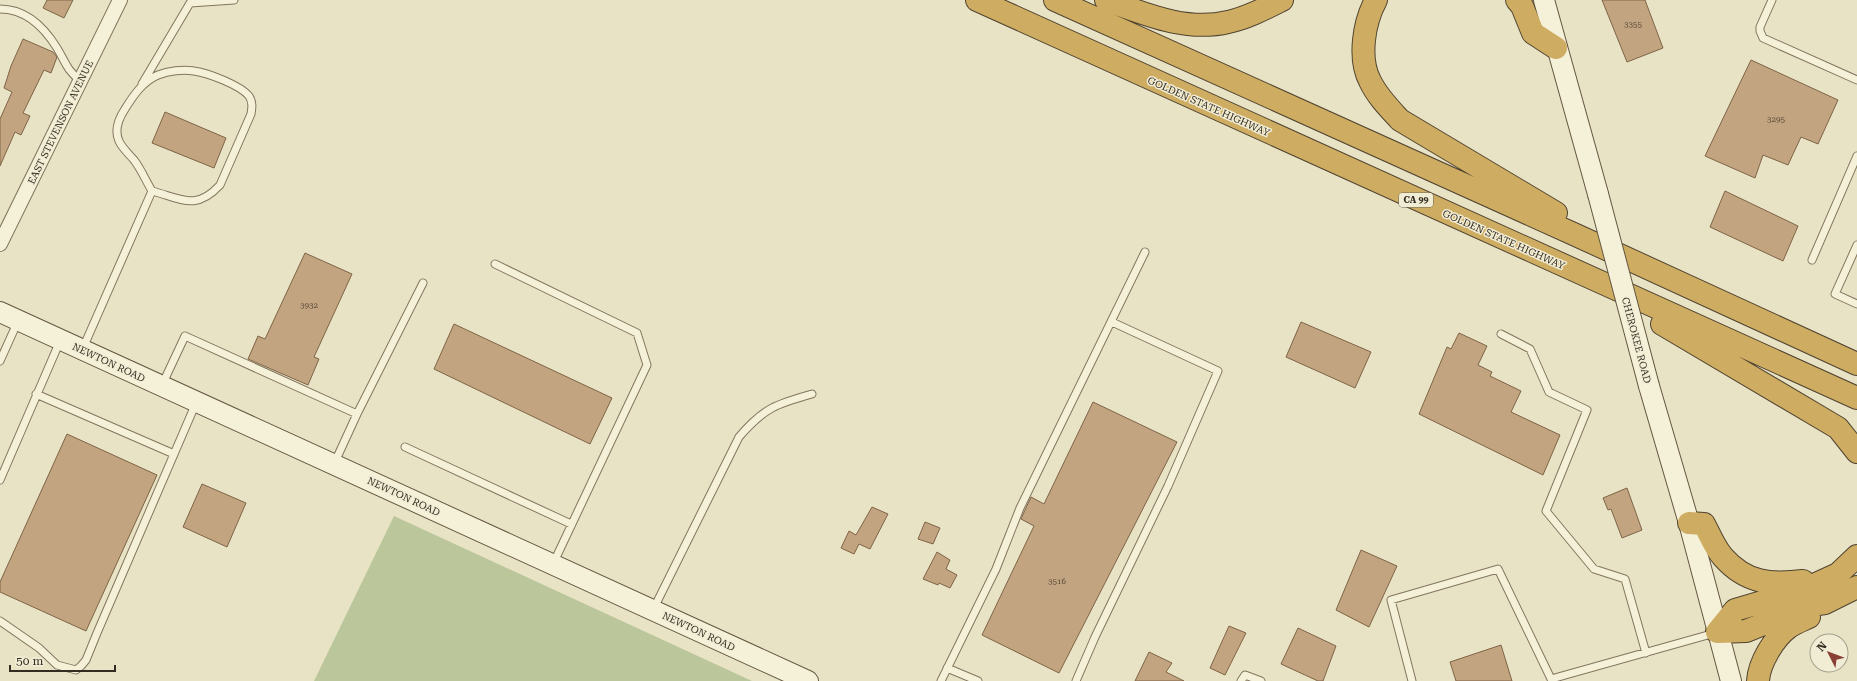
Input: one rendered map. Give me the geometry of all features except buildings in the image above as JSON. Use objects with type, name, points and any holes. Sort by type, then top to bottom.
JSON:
[{"type":"highway","name":"GOLDEN STATE HIGHWAY","points":[[977,0],[1857,398]]},
{"type":"highway","points":[[1055,0],[1578,236],[1857,364]]},
{"type":"highway","points":[[1106,0],[1156,18],[1191,25],[1228,22],[1282,0]]},
{"type":"highway","points":[[1376,0],[1366,25],[1364,57],[1369,80],[1382,100],[1400,120],[1555,212],[1578,236]]},
{"type":"highway","points":[[1517,0],[1522,6],[1533,33],[1556,48]]},
{"type":"highway","points":[[1626,294],[1662,324],[1838,428],[1857,452]]},
{"type":"highway","points":[[1689,523],[1704,524],[1722,556],[1741,574],[1755,580],[1778,584],[1803,581],[1820,594]]},
{"type":"highway","points":[[1758,681],[1758,670],[1770,648],[1788,627],[1814,614],[1820,594],[1857,556]]},
{"type":"highway","points":[[1717,632],[1735,610],[1803,590],[1820,594],[1857,587]]},
{"type":"street","name":"EAST STEVENSON AVENUE","points":[[0,244],[120,0]]},
{"type":"street","name":"CHEROKEE ROAD","points":[[1544,0],[1649,386],[1689,523],[1731,681]]},
{"type":"street","name":"NEWTON ROAD","points":[[0,312],[808,681]]},
{"type":"lane","points":[[141,87],[158,75],[174,71],[194,71],[240,88],[249,96],[252,104],[251,114],[220,185],[213,193],[203,199],[189,201],[152,191],[135,161],[119,140],[117,129],[120,116],[141,87],[190,3],[234,0]]},
{"type":"lane","points":[[1772,0],[1760,27],[1763,38],[1857,80]]},
{"type":"lane","points":[[0,9],[19,12],[37,23],[57,48],[68,70],[80,80]]},
{"type":"lane","points":[[1812,260],[1857,156]]},
{"type":"lane","points":[[82,350],[152,191]]},
{"type":"lane","points":[[1857,245],[1835,294],[1857,304]]},
{"type":"lane","points":[[941,681],[996,569],[1020,508],[1145,252]]},
{"type":"lane","points":[[495,264],[637,334],[647,365],[553,564]]},
{"type":"lane","points":[[334,464],[357,414],[423,283]]},
{"type":"lane","points":[[0,361],[19,320]]},
{"type":"lane","points":[[1076,681],[1095,637],[1168,486],[1218,371],[1112,322]]},
{"type":"lane","points":[[1501,334],[1530,350],[1549,392],[1587,410],[1546,511],[1594,569],[1625,579],[1646,653]]},
{"type":"lane","points":[[161,386],[185,336],[357,414]]},
{"type":"lane","points":[[0,480],[60,339]]},
{"type":"lane","points":[[36,394],[174,454]]},
{"type":"lane","points":[[653,610],[739,437],[752,422],[766,410],[789,400],[812,394]]},
{"type":"lane","points":[[0,621],[39,648],[57,665],[76,670],[81,666],[98,633],[196,401]]},
{"type":"lane","points":[[405,447],[571,524]]},
{"type":"lane","points":[[1412,681],[1391,600],[1498,570],[1552,680],[1717,632]]},
{"type":"lane","points":[[947,668],[978,681]]},
{"type":"lane","points":[[1241,681],[1245,675],[1260,681]]},
{"type":"green space","points":[[394,516],[752,681],[314,681]]}]
